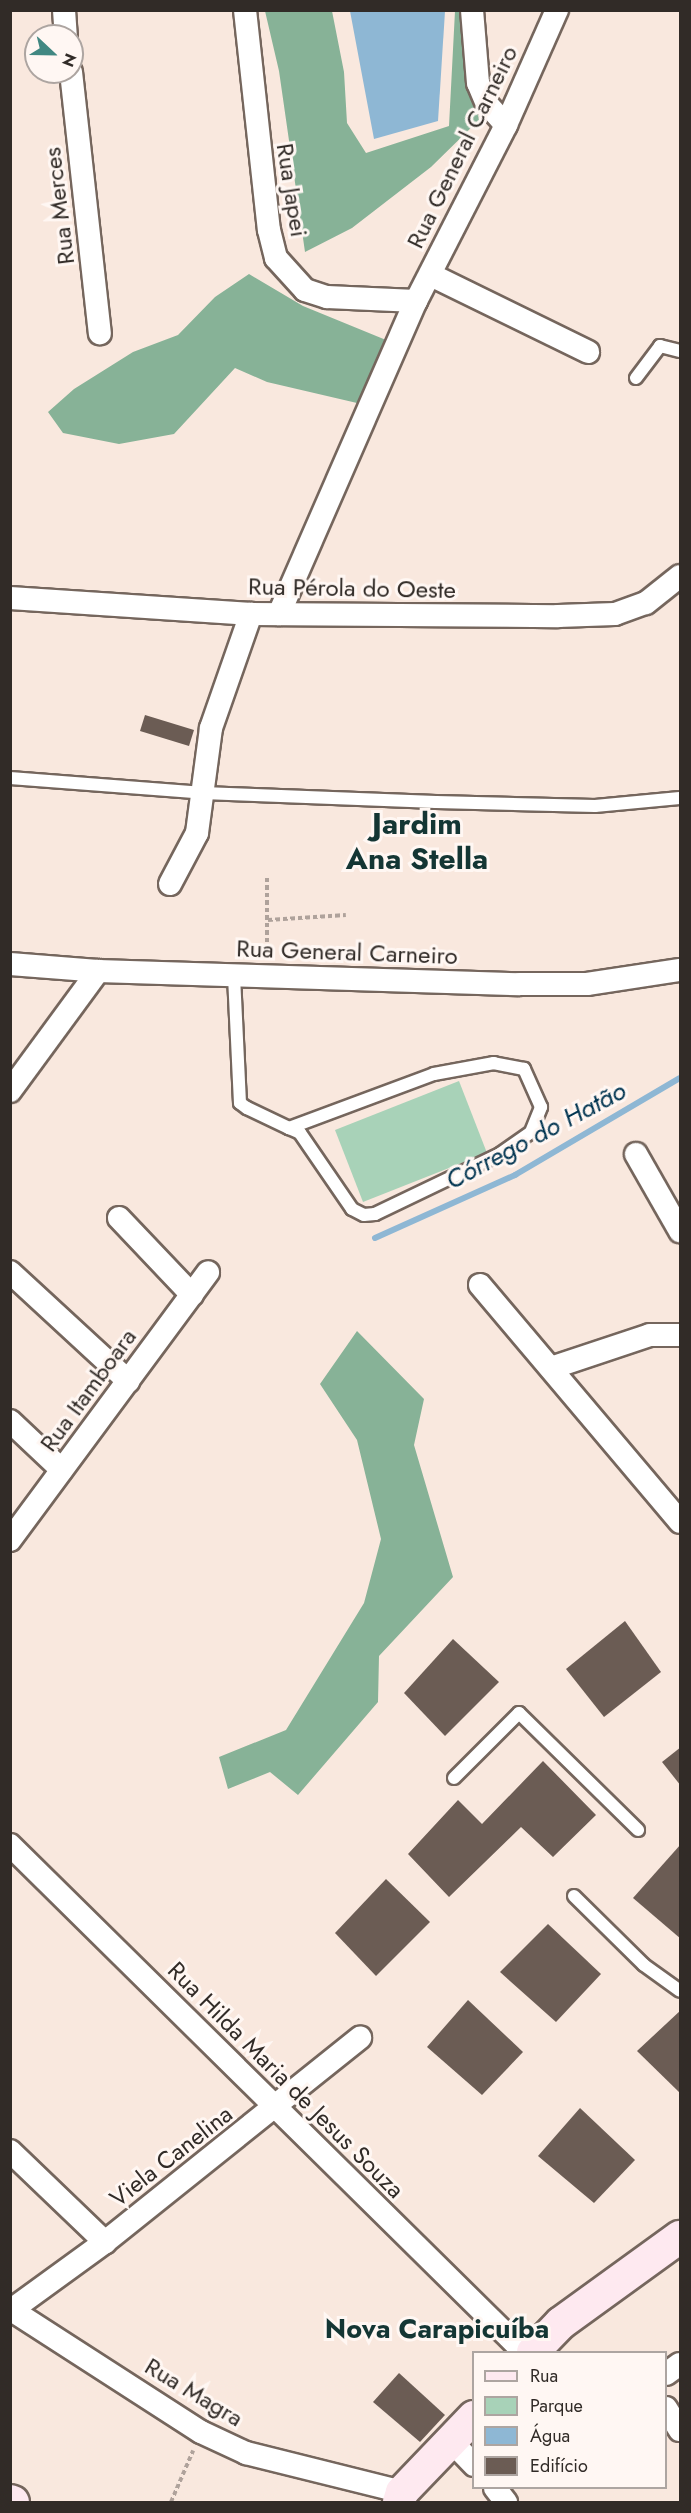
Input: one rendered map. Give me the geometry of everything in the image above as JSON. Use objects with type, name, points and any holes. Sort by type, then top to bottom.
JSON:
[{"type":"street","name":"Rua Japei","points":[[245,10],[269,230],[276,258],[305,290],[327,297],[416,301]]},
{"type":"street","points":[[472,10],[478,83],[487,104],[506,125]]},
{"type":"street","name":"Rua General Carneiro","points":[[279,614],[416,301],[506,125],[557,10]]},
{"type":"street","name":"Rua Merces","points":[[72,84],[100,333]]},
{"type":"street","name":"Rua General Carneiro","points":[[430,275],[588,351]]},
{"type":"street","name":"Rua Pérola do Oeste","points":[[10,598],[251,614],[615,614],[646,603],[681,576]]},
{"type":"street","points":[[170,884],[196,833],[203,793],[202,771],[211,728],[251,614]]},
{"type":"street","name":"Rua General Carneiro","points":[[10,964],[98,971],[234,976],[587,984],[681,970]]},
{"type":"street","points":[[10,1091],[98,971]]},
{"type":"street","points":[[636,1154],[681,1231]]},
{"type":"street","points":[[119,1218],[192,1294]]},
{"type":"street","points":[[10,1272],[128,1381]]},
{"type":"street","name":"Rua Itamboara","points":[[10,1540],[208,1272]]},
{"type":"street","points":[[480,1285],[681,1522]]},
{"type":"street","points":[[551,1368],[650,1335],[681,1335]]},
{"type":"street","points":[[10,1421],[63,1470]]},
{"type":"street","name":"Rua Hilda Maria de Jesus Souza","points":[[10,1845],[523,2351]]},
{"type":"street","name":"Viela Canelina","points":[[11,2310],[105,2242],[277,2107],[360,2038]]},
{"type":"street","points":[[10,2151],[105,2242]]},
{"type":"street","points":[[534,2351],[561,2323],[681,2237]]},
{"type":"street","name":"Rua Magra","points":[[11,2310],[201,2432],[246,2453],[401,2497]]},
{"type":"street","points":[[667,2373],[681,2364]]},
{"type":"street","points":[[667,2409],[681,2430]]},
{"type":"street","points":[[401,2497],[472,2418]]},
{"type":"street","points":[[452,2442],[472,2463]]},
{"type":"lane","points":[[636,378],[660,346],[681,351]]},
{"type":"lane","points":[[10,778],[203,793],[595,806],[681,798]]},
{"type":"lane","points":[[234,976],[237,1096],[247,1108],[289,1128],[300,1133],[352,1209],[375,1214],[500,1154],[531,1132],[541,1107],[524,1069],[494,1063],[434,1074],[289,1128]]},
{"type":"lane","points":[[454,1778],[519,1713],[638,1830]]},
{"type":"lane","points":[[574,1896],[645,1965],[681,1991]]},
{"type":"path","points":[[266,976],[267,878]]},
{"type":"path","points":[[268,920],[346,915]]},
{"type":"path","points":[[171,2502],[201,2432]]},
{"type":"green space","points":[[265,11],[332,11],[344,72],[347,123],[366,153],[449,126],[455,11],[460,11],[479,120],[431,167],[352,228],[305,252],[279,71]]},
{"type":"green space","points":[[249,274],[303,306],[386,340],[357,403],[267,382],[235,368],[174,434],[119,444],[63,433],[48,412],[74,389],[133,352],[178,335],[215,297]]},
{"type":"green space","points":[[459,1081],[487,1153],[363,1202],[335,1130]]},
{"type":"green space","points":[[357,1331],[424,1399],[414,1445],[453,1577],[379,1656],[378,1702],[298,1795],[270,1772],[228,1789],[219,1757],[286,1730],[364,1603],[381,1539],[357,1440],[320,1384]]},
{"type":"water","points":[[350,11],[445,11],[438,121],[374,139]]},
{"type":"building","points":[[145,715],[194,730],[189,746],[140,731]]},
{"type":"building","points":[[625,1621],[661,1672],[604,1717],[566,1669]]},
{"type":"building","points":[[453,1639],[499,1682],[445,1736],[404,1693]]},
{"type":"building","points":[[681,1747],[681,1786],[662,1762]]},
{"type":"building","points":[[543,1761],[596,1815],[553,1857],[521,1827],[449,1897],[408,1854],[458,1800],[482,1824]]},
{"type":"building","points":[[681,1844],[681,1939],[633,1898]]},
{"type":"building","points":[[386,1879],[430,1922],[376,1976],[335,1933]]},
{"type":"building","points":[[548,1924],[601,1974],[556,2022],[500,1972]]},
{"type":"building","points":[[468,2000],[523,2052],[482,2095],[427,2047]]},
{"type":"building","points":[[681,2010],[681,2094],[637,2051]]},
{"type":"building","points":[[580,2108],[635,2160],[594,2203],[538,2156]]},
{"type":"building","points":[[399,2373],[445,2415],[420,2442],[373,2402]]},
{"type":"waterway","name":"Córrego do Hatão","points":[[375,1238],[515,1175],[680,1078]]},
{"type":"district","name":"Jardim Ana Stella","points":[[417,841]]},
{"type":"district","name":"Nova Carapicuíba","points":[[437,2329]]}]
